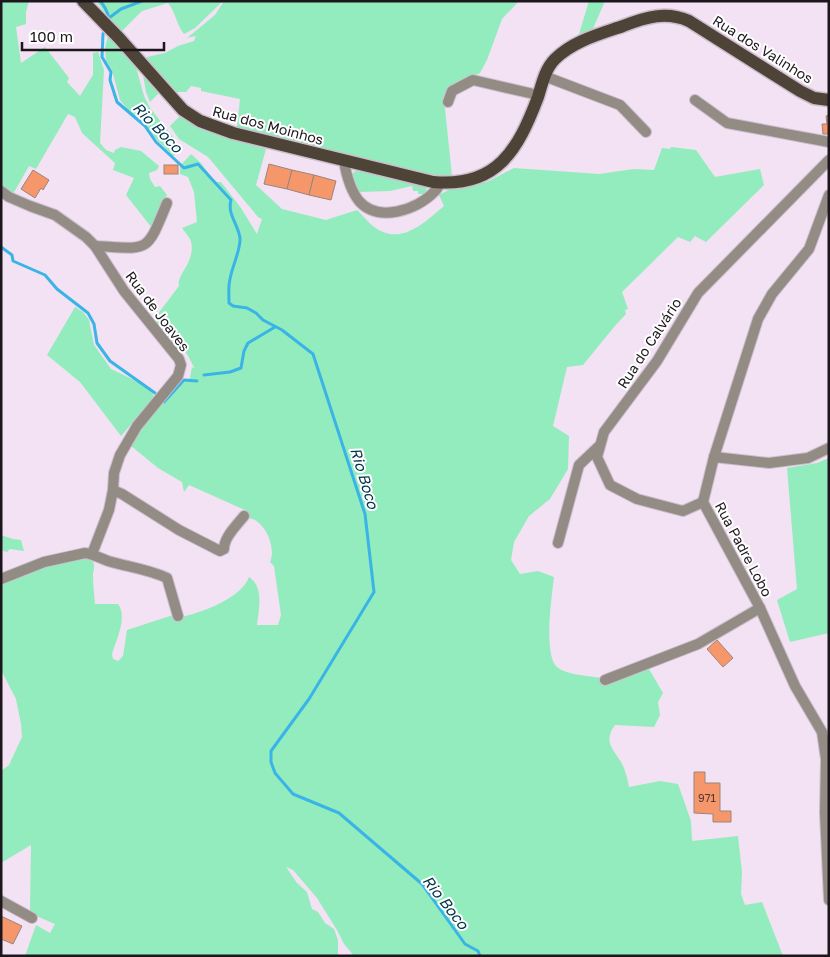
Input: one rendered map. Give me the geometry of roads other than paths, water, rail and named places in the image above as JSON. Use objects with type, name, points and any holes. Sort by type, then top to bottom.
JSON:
[{"type":"main road","name":"Rua dos Moinhos","points":[[83,1],[184,110],[200,121],[233,133],[422,180],[440,182],[463,180]]},
{"type":"main road","name":"Rua dos Valinhos","points":[[463,180],[488,172],[509,155],[525,130],[544,76],[552,62],[568,48],[588,38],[648,17],[666,15],[680,17],[689,21],[800,91],[814,98],[829,100]]},
{"type":"street","points":[[544,76],[620,105],[646,132]]},
{"type":"street","points":[[448,102],[452,90],[473,80],[538,95]]},
{"type":"street","points":[[695,100],[727,123],[829,142]]},
{"type":"street","name":"Rua do Calvário","points":[[703,502],[683,511],[637,498],[610,485],[597,457],[604,432],[657,361],[698,294],[829,160]]},
{"type":"street","points":[[344,161],[358,200],[364,206],[380,212],[397,212],[412,207],[434,192],[440,182]]},
{"type":"street","points":[[1,191],[9,197],[54,215],[86,237],[95,246],[138,248],[145,246],[153,238],[167,203]]},
{"type":"street","name":"Rua Padre Lobo","points":[[829,195],[809,249],[772,294],[758,319],[714,456],[703,502],[760,608],[795,686],[822,732],[826,759],[825,813],[829,900]]},
{"type":"street","name":"Rua de Joaves","points":[[92,554],[109,510],[114,473],[128,440],[178,376],[181,365],[180,359],[124,291],[95,246]]},
{"type":"street","points":[[558,543],[580,465],[601,444]]},
{"type":"street","points":[[714,456],[769,463],[808,458],[829,448]]},
{"type":"street","points":[[113,490],[179,530],[220,551],[224,550],[224,544],[244,516]]},
{"type":"street","points":[[1,579],[44,562],[85,553],[92,554],[110,561],[147,570],[166,578],[178,616]]},
{"type":"street","points":[[605,680],[698,644],[760,608]]},
{"type":"street","points":[[1,901],[32,918]]},
{"type":"waterway","name":"Rio Boco","points":[[100,1],[107,11],[108,21]]},
{"type":"waterway","points":[[109,18],[121,9],[142,1]]},
{"type":"waterway","name":"Rio Boco","points":[[105,29],[102,57],[111,72],[110,80],[117,102],[145,126],[156,142],[184,168],[198,164],[231,200],[230,210],[239,233],[240,242],[229,282],[229,303],[233,306],[247,308],[256,313],[263,320],[282,330],[313,354],[365,514],[374,592],[309,699],[271,751],[271,762],[275,773],[293,794],[339,813],[422,884],[465,944],[478,951],[480,956]]},
{"type":"waterway","points":[[1,247],[12,255],[13,261],[45,275],[57,289],[88,313],[94,324],[97,343],[110,361],[155,393]]},
{"type":"waterway","points":[[204,375],[230,372],[241,368],[244,351],[248,343],[275,327]]},
{"type":"waterway","points":[[164,402],[184,380],[197,381]]}]
